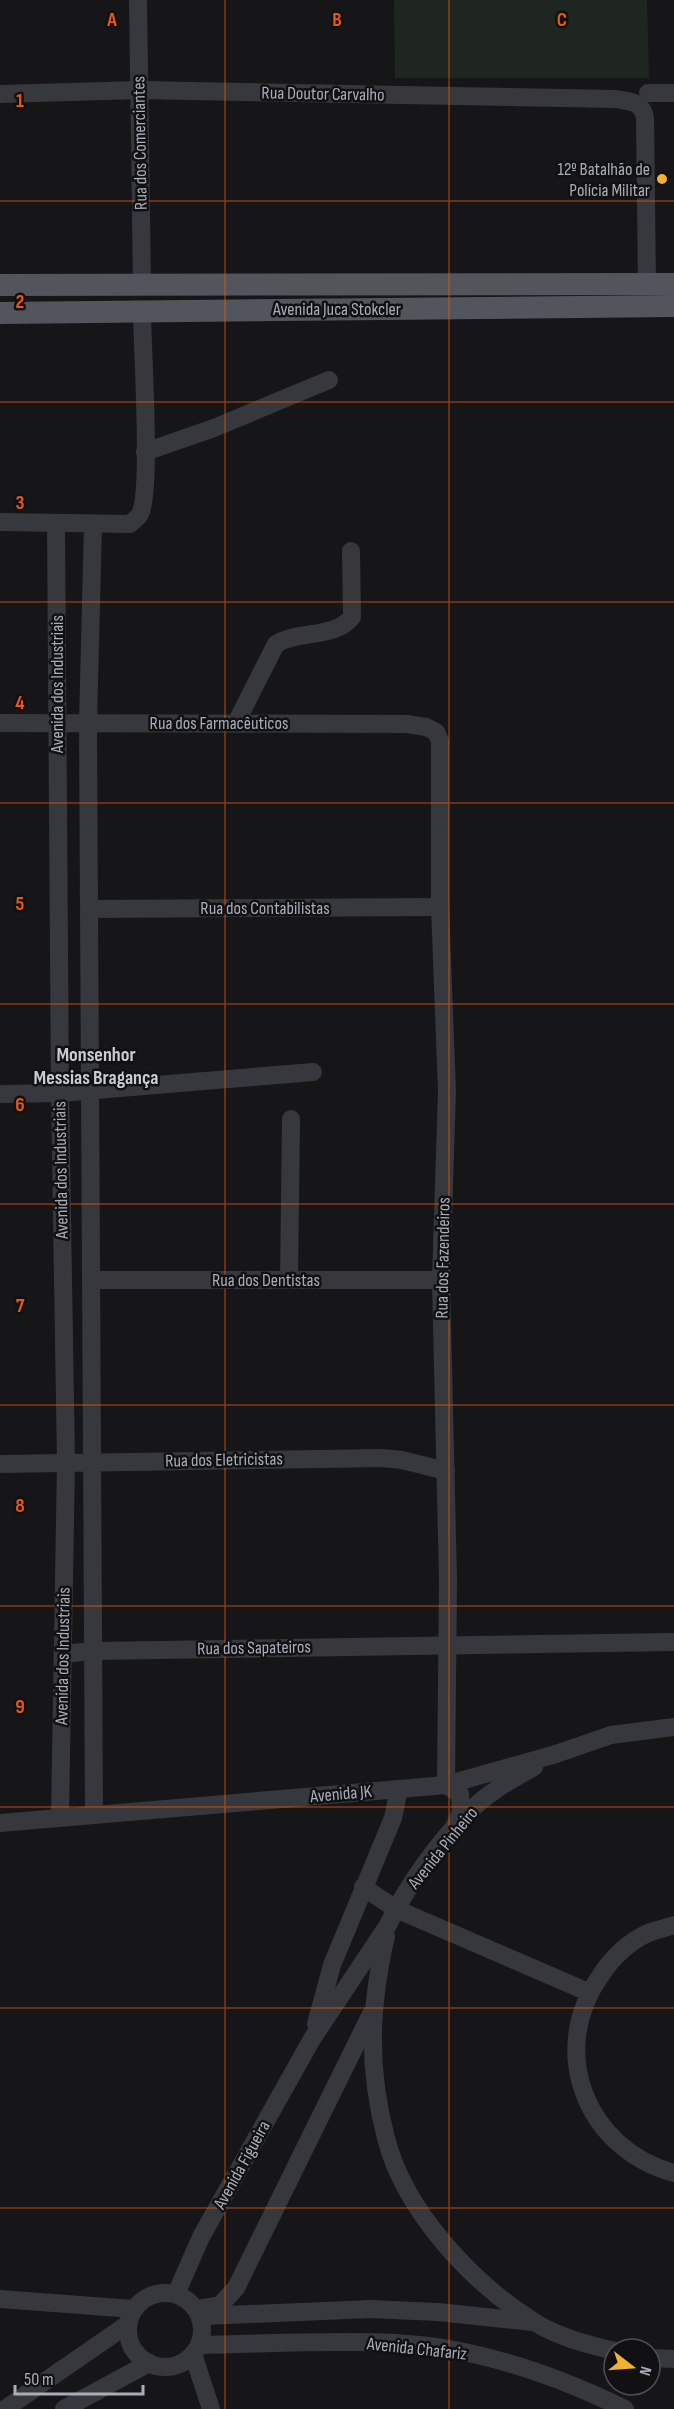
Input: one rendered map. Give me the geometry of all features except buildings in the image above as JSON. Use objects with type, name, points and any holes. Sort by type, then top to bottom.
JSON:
[{"type":"main road","name":"Avenida Juca Stokcler","points":[[0,285],[674,284]]},
{"type":"main road","name":"Avenida Juca Stokcler","points":[[0,313],[674,306]]},
{"type":"street","name":"Rua dos Comerciantes","points":[[138,0],[141,285]]},
{"type":"street","name":"Rua Doutor Carvalho","points":[[0,94],[140,90],[616,99],[637,103],[674,93]]},
{"type":"street","points":[[646,101],[647,285]]},
{"type":"street","points":[[0,522],[130,524],[140,514],[144,496],[145,452],[142,310]]},
{"type":"street","points":[[145,452],[214,428],[329,380]]},
{"type":"street","name":"Avenida dos Industriais","points":[[56,523],[60,1092],[66,1463],[60,1816]]},
{"type":"street","name":"Avenida dos Industriais","points":[[93,525],[88,723],[92,1089],[94,1814]]},
{"type":"street","points":[[236,723],[276,644],[287,637],[333,629],[348,623],[352,617],[351,551]]},
{"type":"street","name":"Rua dos Farmacêuticos","points":[[0,723],[407,724],[426,727],[436,732]]},
{"type":"street","name":"Rua dos Fazendeiros","points":[[436,732],[440,750],[440,907],[447,1091],[441,1280],[446,1471],[446,1785]]},
{"type":"street","name":"Rua dos Contabilistas","points":[[90,909],[440,907]]},
{"type":"street","points":[[0,1094],[60,1092],[313,1072]]},
{"type":"street","points":[[289,1280],[291,1119]]},
{"type":"street","name":"Rua dos Dentistas","points":[[92,1280],[441,1280]]},
{"type":"street","name":"Rua dos Eletricistas","points":[[0,1464],[382,1458],[402,1460],[446,1471]]},
{"type":"street","name":"Rua dos Sapateiros","points":[[63,1654],[92,1651],[674,1642]]},
{"type":"street","name":"Avenida JK","points":[[0,1822],[446,1785],[556,1754],[611,1735],[674,1727]]},
{"type":"street","name":"Avenida Pinheiro","points":[[396,1909],[469,1812],[495,1790],[556,1754]]},
{"type":"street","points":[[446,1785],[460,1794],[462,1802],[453,1832]]},
{"type":"street","name":"Avenida Figueira","points":[[312,2039],[332,1965],[393,1818],[399,1789]]},
{"type":"street","points":[[363,1887],[396,1909],[588,1992]]},
{"type":"street","name":"Avenida Figueira","points":[[176,2294],[201,2237],[312,2039],[388,1925],[396,1909]]},
{"type":"street","points":[[388,1925],[375,1985],[372,2011],[374,2075],[384,2128],[407,2190],[439,2236],[479,2281],[534,2322],[580,2343],[602,2348]]},
{"type":"street","points":[[674,1925],[647,1933],[613,1958],[588,1992],[576,2031],[577,2072],[591,2111],[616,2143],[650,2166],[674,2173]]},
{"type":"street","points":[[199,2313],[220,2305],[236,2288],[372,2011]]},
{"type":"street","points":[[5,2409],[131,2316],[147,2296],[158,2292],[176,2294],[189,2300],[199,2313],[202,2328],[196,2349],[211,2409]]},
{"type":"street","points":[[0,2299],[131,2316]]},
{"type":"street","name":"Avenida Chafariz","points":[[199,2313],[370,2309],[438,2312],[534,2322]]},
{"type":"street","points":[[131,2316],[132,2348],[149,2364],[164,2367],[180,2364],[196,2349]]},
{"type":"street","name":"Avenida Chafariz","points":[[196,2349],[397,2343],[460,2351],[521,2366],[581,2387],[625,2409]]},
{"type":"street","points":[[64,2409],[149,2364]]},
{"type":"shaded area","points":[[394,0],[647,0],[649,78],[395,78]]},
{"type":"place","name":"12º Batalhão de Polícia Militar","points":[[662,179]]},
{"type":"district","name":"Monsenhor Messias Bragança","points":[[96,1066]]}]
